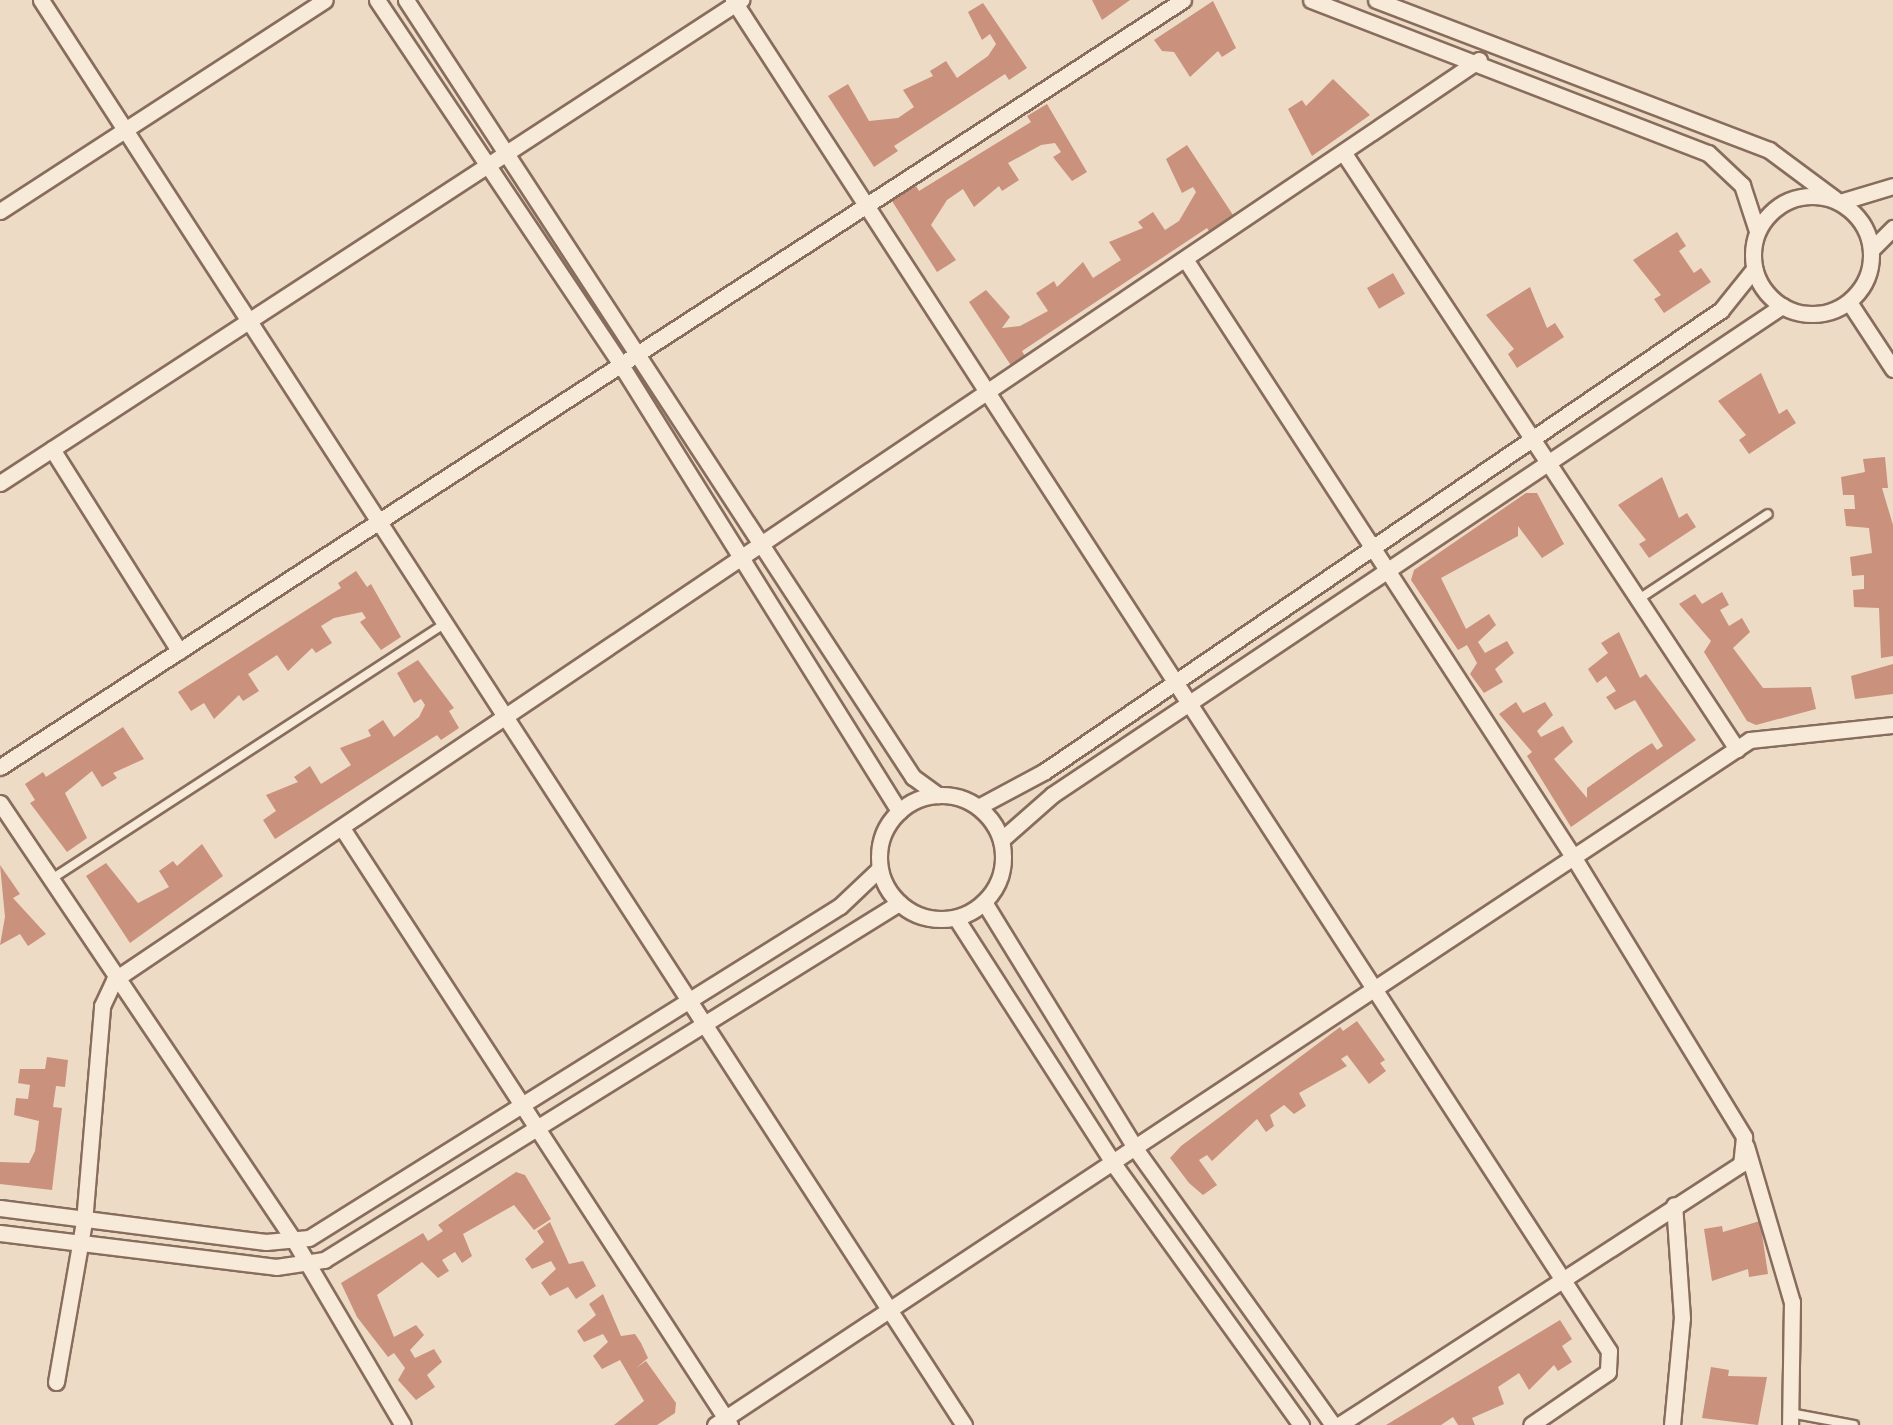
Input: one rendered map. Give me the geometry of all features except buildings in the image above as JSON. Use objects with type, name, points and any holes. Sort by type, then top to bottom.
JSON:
[{"type":"street","points":[[40,0],[964,1425]]},
{"type":"street","points":[[0,211],[325,0]]},
{"type":"street","points":[[378,0],[620,365],[899,811]]},
{"type":"street","points":[[406,0],[913,777],[938,794],[978,806],[1001,840],[1001,874],[984,902],[956,918],[916,914],[899,903],[880,869],[879,848],[899,811],[938,794]]},
{"type":"street","points":[[0,767],[1183,0]]},
{"type":"street","points":[[978,806],[1045,771],[1721,310],[1754,269],[1758,230],[1742,186],[1708,153],[1479,60],[1311,0]]},
{"type":"street","points":[[1376,0],[1770,150],[1856,214],[1872,249]]},
{"type":"street","points":[[0,483],[736,1],[1610,1351],[1608,1372],[1531,1425]]},
{"type":"street","points":[[56,1382],[84,1222],[102,1006],[114,980],[1188,262],[1479,60]]},
{"type":"street","points":[[1346,155],[1737,749]]},
{"type":"street","points":[[1758,230],[1782,204],[1817,195],[1838,200],[1893,186]]},
{"type":"street","points":[[1754,269],[1782,306],[1816,314],[1849,302],[1862,287],[1872,249],[1893,228]]},
{"type":"street","points":[[1188,262],[1384,572],[1574,858],[1744,1137],[1792,1302],[1790,1419]]},
{"type":"street","points":[[1849,302],[1893,369]]},
{"type":"street","points":[[1001,840],[1052,795],[1546,458],[1782,306]]},
{"type":"street","points":[[52,449],[179,650]]},
{"type":"street","points":[[342,828],[525,1105],[724,1423],[1750,740],[1893,724]]},
{"type":"street","points":[[0,804],[114,980],[310,1265],[403,1425]]},
{"type":"street","points":[[0,1208],[84,1222],[295,1242],[322,1233],[840,906],[880,869]]},
{"type":"street","points":[[984,902],[1137,1151],[1336,1425],[1741,1164],[1744,1137]]},
{"type":"street","points":[[0,1233],[310,1265],[899,903]]},
{"type":"street","points":[[956,918],[1115,1166],[1301,1425]]},
{"type":"street","points":[[1672,1425],[1682,1318],[1674,1205]]},
{"type":"lane","points":[[1638,599],[1768,514]]},
{"type":"lane","points":[[50,880],[445,624]]},
{"type":"lane","points":[[1790,1419],[1854,1425]]}]
